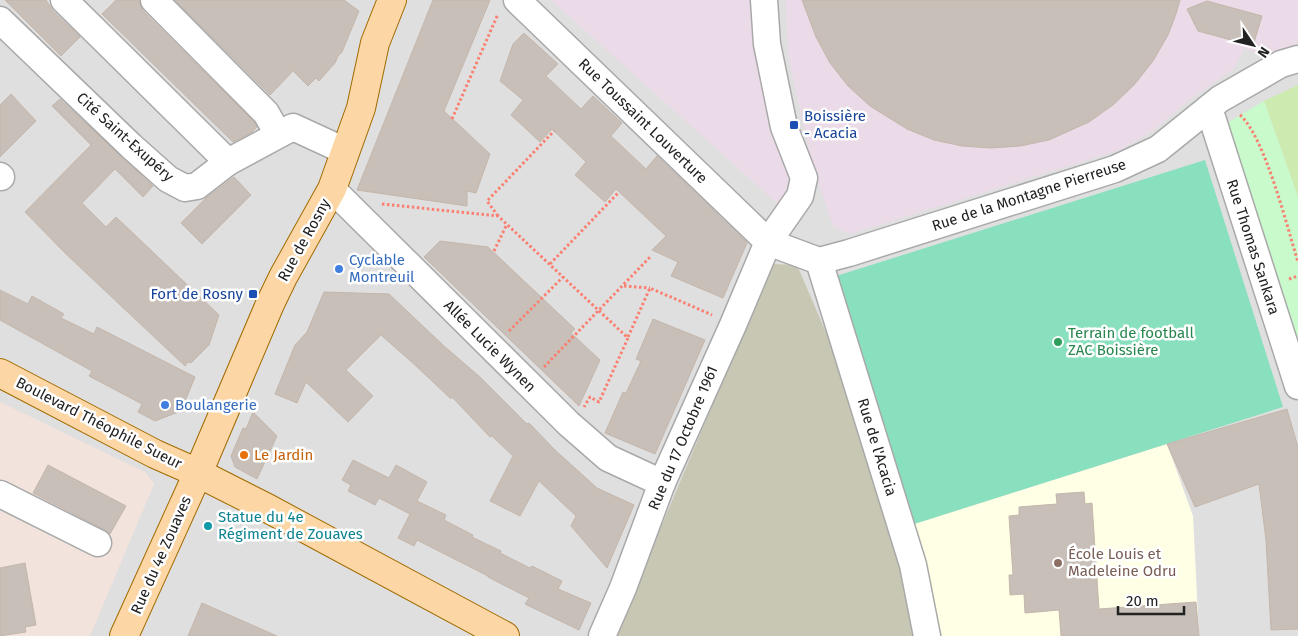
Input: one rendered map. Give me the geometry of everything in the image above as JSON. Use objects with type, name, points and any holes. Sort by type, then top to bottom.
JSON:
[{"type":"main road","name":"Rue de Rosny","points":[[198,473],[283,277],[332,189],[361,108],[375,43],[392,0]]},
{"type":"main road","name":"Boulevard Théophile Sueur","points":[[0,373],[155,454],[269,508],[474,628],[506,636]]},
{"type":"main road","name":"Rue du 4e Zouaves","points":[[124,636],[198,473]]},
{"type":"street","points":[[64,0],[228,162]]},
{"type":"street","points":[[154,0],[266,113],[278,134]]},
{"type":"street","points":[[764,0],[767,44],[784,127],[804,178],[800,196],[768,242],[818,261]]},
{"type":"street","name":"Rue Toussaint Louverture","points":[[509,4],[768,242]]},
{"type":"street","name":"Cité Saint-Exupéry","points":[[0,20],[131,146],[168,179],[185,188],[197,186],[228,162],[293,127],[346,151]]},
{"type":"street","name":"Rue de la Montagne Pierreuse","points":[[818,261],[849,253],[1115,169],[1158,149],[1214,104],[1281,64],[1298,59]]},
{"type":"street","name":"Rue Thomas Sankara","points":[[1214,104],[1298,386]]},
{"type":"street","name":"Allée Lucie Wynen","points":[[332,189],[568,424],[608,458],[662,483]]},
{"type":"street","name":"Rue du 17 Octobre 1961","points":[[602,636],[623,588],[662,483],[768,242]]},
{"type":"street","name":"Rue de l'Acacia","points":[[818,261],[913,565],[928,636]]},
{"type":"street","points":[[0,494],[98,543]]},
{"type":"path","points":[[452,119],[509,4]]},
{"type":"path","points":[[1214,104],[1244,118],[1258,142],[1278,196],[1298,262]]},
{"type":"path","points":[[554,132],[488,201],[498,216],[628,338]]},
{"type":"path","points":[[550,264],[619,192]]},
{"type":"path","points":[[375,203],[498,216]]},
{"type":"path","points":[[494,251],[507,224]]},
{"type":"path","points":[[528,384],[651,256]]},
{"type":"path","points":[[492,348],[563,277]]},
{"type":"path","points":[[623,286],[650,288],[733,325]]},
{"type":"path","points":[[568,424],[583,409],[590,397],[599,402],[650,288]]},
{"type":"shaded area","points":[[0,0],[1298,0],[1298,636],[0,636]]},
{"type":"shaded area","points":[[551,0],[764,0],[804,178],[789,214]]},
{"type":"shaded area","points":[[786,0],[1298,0],[1298,43],[1264,55],[1244,48],[1234,68],[1184,104],[1156,128],[1123,149],[850,234],[833,226],[812,163],[788,55]]},
{"type":"shaded area","points":[[772,264],[797,265],[866,425],[918,636],[615,636]]},
{"type":"shaded area","points":[[0,402],[145,472],[154,484],[90,636],[0,636]]},
{"type":"shaded area","name":"École Louis et Madeleine Odru","points":[[1167,444],[1193,516],[1199,636],[942,636],[911,525]]},
{"type":"green space","points":[[1298,85],[1298,197],[1264,101]]},
{"type":"green space","points":[[1264,101],[1298,197],[1298,363],[1222,126]]},
{"type":"green space","name":"Terrain de football ZAC Boissière","points":[[1205,160],[1283,407],[911,525],[833,277]]},
{"type":"building","points":[[5,0],[46,0],[53,11],[80,37],[61,56]]},
{"type":"building","points":[[116,0],[139,0],[143,11],[257,127],[252,132],[233,142],[102,14]]},
{"type":"building","points":[[175,0],[344,0],[359,11],[342,52],[319,81],[316,78],[308,86],[293,71],[270,95]]},
{"type":"building","points":[[433,0],[490,0],[444,111],[490,154],[476,193],[467,191],[467,206],[357,190]]},
{"type":"building","points":[[802,0],[1180,0],[1168,35],[1153,61],[1134,85],[1113,105],[1089,122],[1049,140],[1020,146],[991,148],[962,146],[934,140],[907,129],[870,106],[848,86],[830,63],[816,37]]},
{"type":"building","points":[[1207,1],[1262,16],[1253,46],[1198,31],[1187,9]]},
{"type":"building","points":[[524,33],[558,64],[546,76],[581,109],[593,96],[622,123],[611,136],[646,169],[657,156],[747,243],[723,298],[671,276],[678,262],[652,250],[666,236],[616,189],[605,202],[575,175],[586,162],[552,129],[540,142],[511,115],[523,100],[500,81],[513,44]]},
{"type":"building","points":[[11,94],[36,121],[0,157],[0,105]]},
{"type":"building","points":[[60,99],[153,186],[143,197],[115,169],[82,203],[106,227],[116,217],[219,315],[209,345],[191,363],[188,362],[185,366],[65,253],[25,212],[91,145],[52,106]]},
{"type":"building","points":[[234,177],[251,195],[202,244],[181,223],[206,198]]},
{"type":"building","points":[[440,241],[488,247],[575,329],[571,333],[600,360],[579,406],[424,257]]},
{"type":"building","points":[[0,290],[28,304],[32,296],[64,314],[61,318],[94,334],[97,327],[195,377],[181,411],[155,421],[138,412],[142,404],[89,376],[92,371],[0,320]]},
{"type":"building","points":[[324,292],[389,294],[597,488],[634,505],[607,568],[571,526],[576,516],[539,481],[520,516],[490,501],[513,456],[492,436],[490,437],[452,397],[451,399],[381,335],[346,370],[373,396],[348,422],[306,382],[297,403],[275,394],[295,345],[307,332]]},
{"type":"building","points":[[653,319],[705,340],[655,454],[605,433],[623,392],[626,393],[641,361],[636,359]]},
{"type":"building","points":[[1287,409],[1298,447],[1298,629],[1271,630],[1266,540],[1259,484],[1195,507],[1167,444]]},
{"type":"building","points":[[253,412],[277,436],[257,479],[235,467],[231,456],[243,428],[246,429]]},
{"type":"building","points":[[353,460],[389,478],[396,465],[427,482],[417,501],[446,515],[444,520],[473,535],[472,537],[501,551],[500,553],[562,581],[558,589],[591,603],[579,630],[525,604],[529,598],[488,576],[417,540],[414,546],[398,538],[410,514],[379,498],[375,505],[348,491],[351,485],[342,480]]},
{"type":"building","points":[[48,465],[126,506],[110,534],[33,493]]},
{"type":"building","points":[[1084,492],[1085,504],[1092,503],[1099,609],[1196,602],[1199,636],[1061,636],[1059,610],[1025,613],[1024,594],[1010,595],[1009,575],[1013,575],[1009,516],[1019,515],[1019,507],[1057,504],[1056,494]]},
{"type":"building","points":[[25,563],[36,625],[25,627],[26,632],[0,636],[0,568]]},
{"type":"building","points":[[202,603],[277,636],[188,636]]},
{"type":"place","name":"Boissière - Acacia","points":[[794,125]]},
{"type":"place","name":"Cyclable Montreuil","points":[[339,269]]},
{"type":"place","name":"Fort de Rosny","points":[[253,294]]},
{"type":"place","name":"Terrain de football ZAC Boissière","points":[[1058,342]]},
{"type":"place","name":"Boulangerie","points":[[165,405]]},
{"type":"place","name":"Le Jardin","points":[[244,455]]},
{"type":"place","name":"Statue du 4e Régiment de Zouaves","points":[[208,526]]},
{"type":"place","name":"École Louis et Madeleine Odru","points":[[1058,563]]}]
